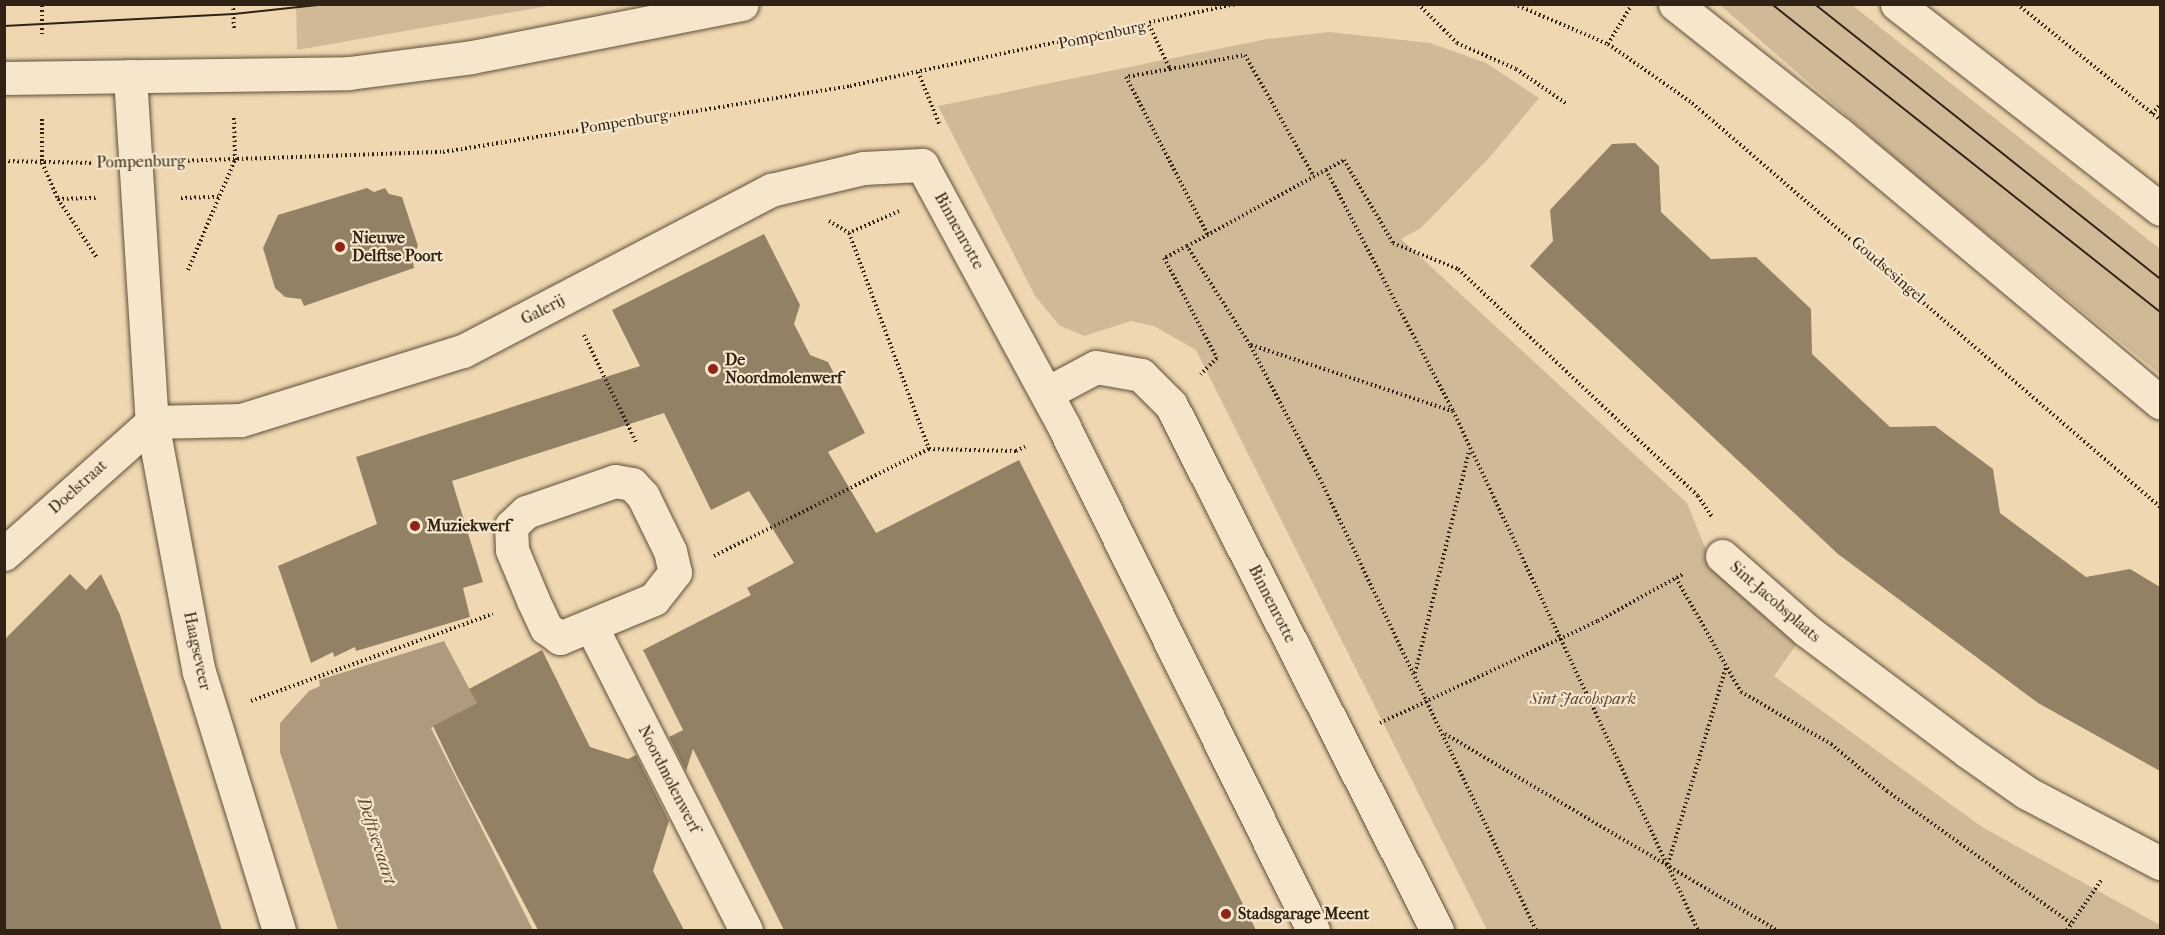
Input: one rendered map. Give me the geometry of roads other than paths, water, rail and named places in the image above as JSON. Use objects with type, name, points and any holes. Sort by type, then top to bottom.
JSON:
[{"type":"street","points":[[4,78],[349,73],[472,57],[742,4]]},
{"type":"street","points":[[1675,4],[1838,133],[2160,402]]},
{"type":"street","points":[[1897,4],[2160,209]]},
{"type":"street","name":"Haagseveer","points":[[130,75],[132,162],[152,422],[212,715],[279,930]]},
{"type":"street","name":"Galerij","points":[[152,422],[242,420],[463,351],[771,190],[863,168],[922,165]]},
{"type":"street","name":"Binnenrotte","points":[[922,165],[1047,393],[1313,930]]},
{"type":"street","name":"Binnenrotte","points":[[1047,393],[1096,367],[1141,375],[1172,405],[1437,930]]},
{"type":"street","name":"Doelstraat","points":[[4,554],[152,422]]},
{"type":"street","points":[[615,482],[632,484],[643,496],[670,551],[675,572],[654,599],[592,628],[568,638],[552,635],[533,600],[509,537],[517,517],[615,482]]},
{"type":"street","name":"Sint-Jacobsplaats","points":[[1722,556],[1806,630],[1966,751],[2027,793],[2160,863]]},
{"type":"street","name":"Noordmolenwerf","points":[[592,628],[746,930]]},
{"type":"water","name":"Delftsevaart","points":[[444,641],[477,703],[431,728],[533,930],[338,930],[280,752],[280,723],[309,691],[320,686],[319,680]]},
{"type":"tram line","points":[[4,26],[234,14],[326,4]]},
{"type":"tram line","points":[[1772,4],[2160,312]]},
{"type":"tram line","points":[[1815,4],[2160,278]]},
{"type":"place","name":"Nieuwe Delftse Poort","points":[[340,247]]},
{"type":"place","name":"De Noordmolenwerf","points":[[713,369]]},
{"type":"place","name":"Muziekwerf","points":[[415,526]]},
{"type":"place","name":"Stadsgarage Meent","points":[[1226,914]]},
{"type":"park label","name":"Sint Jacobspark","points":[[1583,699]]}]
